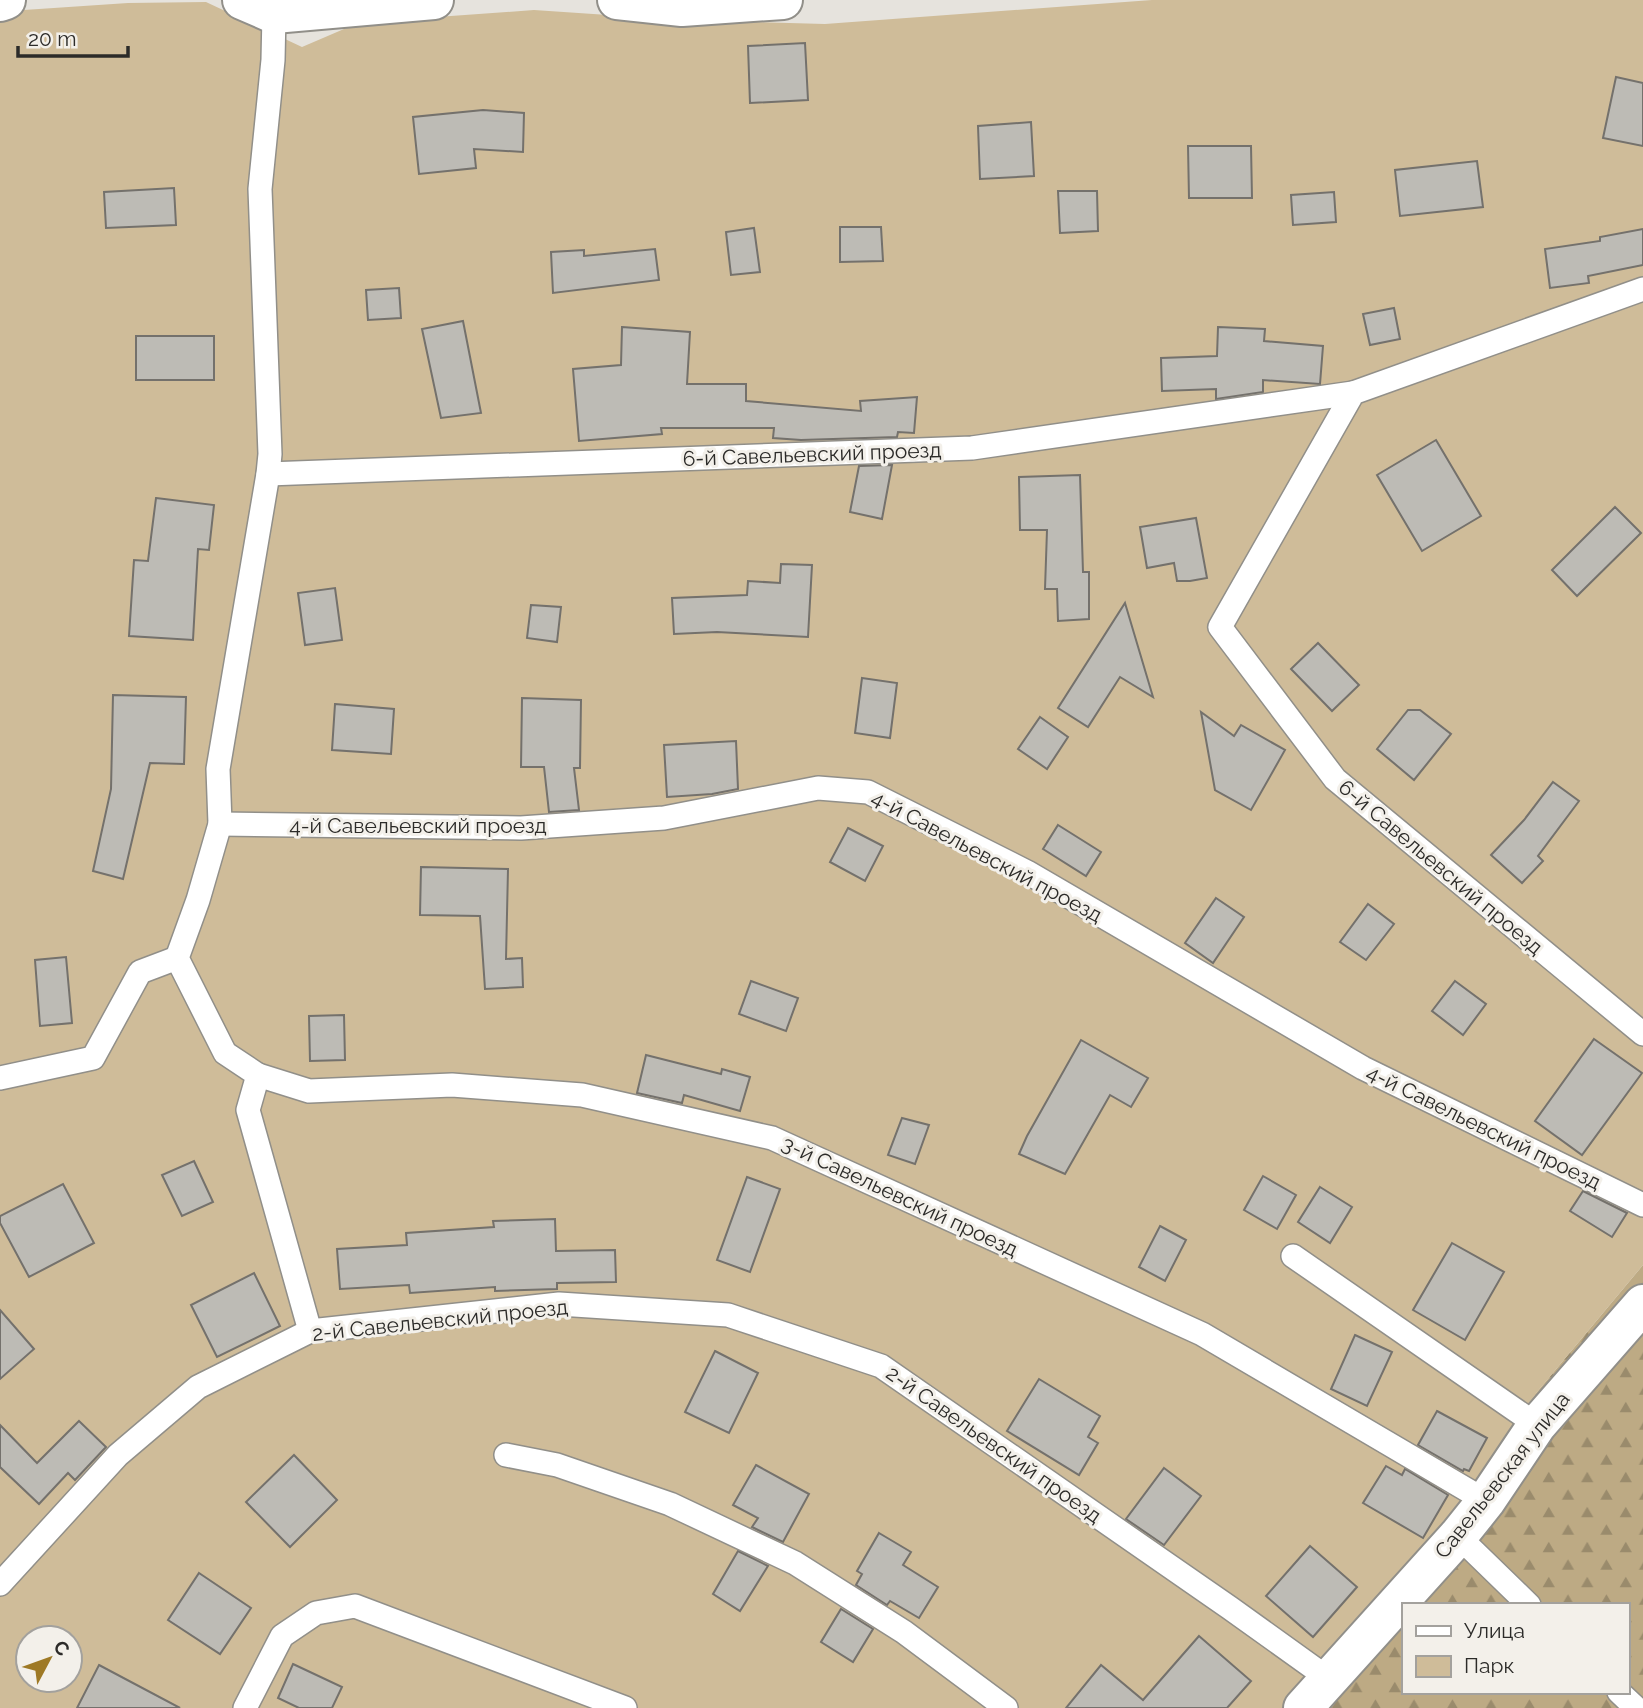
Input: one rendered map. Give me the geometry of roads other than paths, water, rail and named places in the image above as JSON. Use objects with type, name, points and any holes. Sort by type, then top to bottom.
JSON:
[{"type":"street","points":[[0,2],[6,0]]},
{"type":"street","points":[[258,7],[434,0]]},
{"type":"street","points":[[617,0],[682,7],[783,0]]},
{"type":"street","name":"Савельевская улица","points":[[1303,1708],[1458,1536],[1486,1501],[1537,1425],[1643,1304]]},
{"type":"lane","points":[[258,7],[273,60],[260,189],[270,454],[218,769],[220,824],[198,900],[177,958],[225,1053],[258,1075],[248,1110],[310,1331]]},
{"type":"lane","name":"6-й Савельевский проезд","points":[[268,474],[972,448],[1353,393],[1643,289]]},
{"type":"lane","name":"6-й Савельевский проезд","points":[[1353,393],[1220,627],[1335,779],[1643,1034]]},
{"type":"lane","name":"4-й Савельевский проезд","points":[[220,824],[521,828],[664,818],[818,788],[868,792],[1027,872],[1363,1069],[1643,1205]]},
{"type":"lane","points":[[0,1078],[93,1058],[140,972],[177,958]]},
{"type":"lane","name":"3-й Савельевский проезд","points":[[258,1075],[309,1091],[452,1086],[582,1095],[772,1138],[1202,1334],[1486,1501]]},
{"type":"lane","points":[[1293,1256],[1537,1425]]},
{"type":"lane","name":"2-й Савельевский проезд","points":[[0,1584],[118,1455],[198,1387],[310,1331],[559,1304],[728,1315],[881,1366],[1328,1679]]},
{"type":"lane","points":[[506,1455],[557,1465],[670,1504],[795,1563],[904,1632],[1006,1708]]},
{"type":"lane","points":[[1458,1536],[1527,1603]]},
{"type":"lane","points":[[245,1708],[282,1636],[316,1613],[355,1606],[625,1708]]},
{"type":"lane","points":[[1621,1694],[1636,1708]]}]
